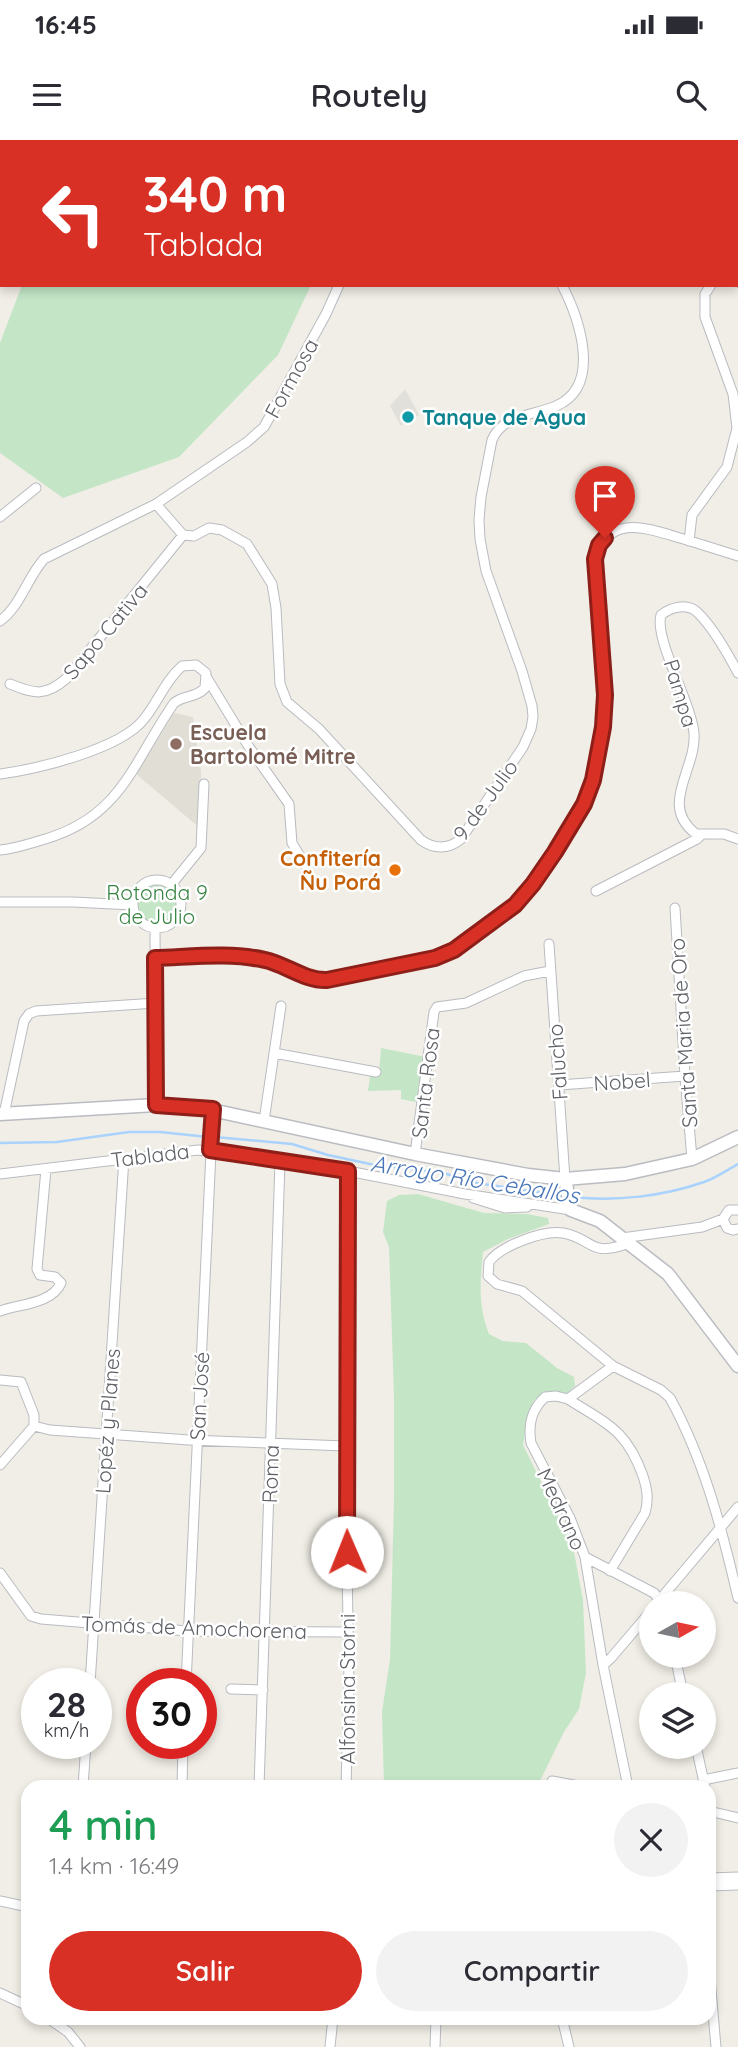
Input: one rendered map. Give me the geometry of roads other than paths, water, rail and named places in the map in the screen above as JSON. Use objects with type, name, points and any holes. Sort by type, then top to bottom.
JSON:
[{"type":"main road","points":[[2,1114],[156,1105],[213,1109],[566,1184],[692,1159],[738,1137]]},
{"type":"main road","points":[[566,1184],[570,1207]]},
{"type":"main road","name":"Tablada","points":[[570,1207],[593,1217],[668,1274],[738,1366]]},
{"type":"street","name":"Formosa","points":[[156,504],[247,442],[264,427],[338,287]]},
{"type":"street","name":"9 de Julio","points":[[183,536],[194,536],[209,528],[222,530],[247,544],[272,584],[280,684],[287,702],[319,729],[421,841],[430,847],[453,846],[461,839],[506,773],[531,729],[532,706],[486,571],[479,520],[490,452],[497,429],[517,418],[558,406],[571,396],[578,384],[583,359],[580,329],[563,287]]},
{"type":"street","points":[[689,541],[692,515],[727,467],[737,428],[733,394],[705,317],[705,294],[710,287]]},
{"type":"street","points":[[0,517],[36,488]]},
{"type":"street","points":[[0,621],[12,609],[34,570],[44,559],[156,504],[183,536]]},
{"type":"street","points":[[155,958],[251,957],[267,960],[313,979],[327,980],[445,955],[515,905],[555,852],[584,804],[593,780],[603,727],[605,695],[595,559],[599,545],[618,530],[632,527],[650,529],[738,556]]},
{"type":"street","name":"Sapo Cativa","points":[[10,684],[40,692],[56,688],[183,536]]},
{"type":"street","name":"Pampa","points":[[702,834],[696,834],[690,829],[680,812],[681,792],[694,738],[683,694],[660,629],[661,615],[674,607],[698,612],[738,673]]},
{"type":"street","points":[[0,774],[26,770],[118,741],[144,719],[168,681],[182,666],[196,665],[203,669],[249,747],[289,804],[292,843],[306,866]]},
{"type":"street","points":[[0,850],[61,835],[100,812],[127,779],[174,703],[178,699],[200,693],[205,688],[207,678]]},
{"type":"street","points":[[171,885],[201,848],[204,784]]},
{"type":"street","points":[[596,891],[702,834],[724,834],[738,839]]},
{"type":"street","points":[[157,880],[171,885],[180,897],[179,912],[171,923],[155,928],[143,924],[133,905],[137,890],[142,885],[157,880]]},
{"type":"street","points":[[1,904],[73,902],[133,905]]},
{"type":"street","name":"Santa Maria de Oro","points":[[675,908],[692,1159]]},
{"type":"street","points":[[155,928],[156,1105]]},
{"type":"street","name":"Falucho","points":[[549,944],[566,1184]]},
{"type":"street","name":"Santa Rosa","points":[[415,1154],[434,1012],[438,1007],[478,999],[536,972],[550,971]]},
{"type":"street","points":[[2,1114],[24,1021],[29,1014],[36,1011],[156,1003]]},
{"type":"street","points":[[264,1121],[281,1006]]},
{"type":"street","points":[[274,1053],[376,1072]]},
{"type":"street","name":"Nobel","points":[[559,1085],[685,1076]]},
{"type":"street","name":"San José","points":[[187,1668],[213,1109]]},
{"type":"street","name":"Tablada","points":[[0,1174],[210,1148],[538,1206],[570,1207]]},
{"type":"street","name":"Lopéz y Planes","points":[[91,1668],[124,1158]]},
{"type":"street","name":"Roma","points":[[259,1780],[280,1161]]},
{"type":"street","points":[[0,1311],[39,1300],[55,1292],[61,1283],[55,1276],[40,1275],[37,1269],[46,1170]]},
{"type":"street","name":"Alfonsina Storni","points":[[346,1780],[349,1707],[345,1446],[348,1171]]},
{"type":"street","points":[[738,1210],[729,1210],[723,1219],[702,1227],[626,1240],[614,1249],[598,1249],[573,1237],[553,1233],[501,1250],[489,1262],[487,1270],[492,1282],[522,1291],[613,1366],[661,1390],[670,1398],[695,1451],[720,1527],[738,1598]]},
{"type":"street","points":[[723,1219],[727,1228],[738,1229]]},
{"type":"street","name":"Medrano","points":[[613,1366],[568,1399],[550,1395],[540,1402],[533,1412],[530,1436],[531,1443],[570,1518],[585,1557],[627,1780]]},
{"type":"street","points":[[0,1380],[21,1382],[34,1415],[34,1426],[0,1465]]},
{"type":"street","points":[[568,1399],[622,1435],[636,1456],[647,1489],[648,1503],[645,1513],[610,1570]]},
{"type":"street","points":[[34,1426],[107,1435],[345,1446]]},
{"type":"street","points":[[669,1591],[738,1507]]},
{"type":"street","points":[[585,1557],[650,1591]]},
{"type":"street","name":"Tomás de Amochorena","points":[[1,1576],[31,1616],[41,1619],[188,1631],[348,1632]]},
{"type":"street","points":[[603,1664],[639,1625]]},
{"type":"street","points":[[230,1689],[263,1690]]},
{"type":"street","points":[[83,1780],[85,1759]]},
{"type":"street","points":[[182,1780],[183,1759]]},
{"type":"street","points":[[699,1759],[703,1780]]},
{"type":"street","points":[[714,1780],[738,1773]]},
{"type":"street","points":[[716,1813],[738,1818]]},
{"type":"street","points":[[716,1878],[738,1877]]},
{"type":"street","points":[[716,1886],[738,1885]]},
{"type":"street","points":[[0,1901],[21,1906]]},
{"type":"street","points":[[0,1993],[21,2003]]},
{"type":"street","points":[[58,2025],[68,2032],[80,2047]]},
{"type":"street","points":[[330,2047],[332,2025]]},
{"type":"street","points":[[435,2047],[436,2025]]},
{"type":"street","points":[[564,2025],[569,2047]]},
{"type":"street","points":[[714,2025],[716,2047]]},
{"type":"waterway","name":"Arroyo Río Ceballos","points":[[0,1143],[57,1142],[129,1132],[208,1137]]},
{"type":"waterway","name":"Arroyo Río Ceballos","points":[[215,1137],[292,1144],[370,1164],[443,1173],[477,1183],[563,1196]]},
{"type":"waterway","name":"Arroyo Río Ceballos","points":[[573,1197],[639,1197],[673,1191],[708,1180],[738,1164]]},
{"type":"place","name":"Tanque de Agua","points":[[408,417]]},
{"type":"place","name":"Escuela Bartolomé Mitre","points":[[176,744]]},
{"type":"place","name":"Confitería Ñu Porá","points":[[395,870]]},
{"type":"park label","name":"Rotonda 9 de Julio","points":[[157,904]]}]
